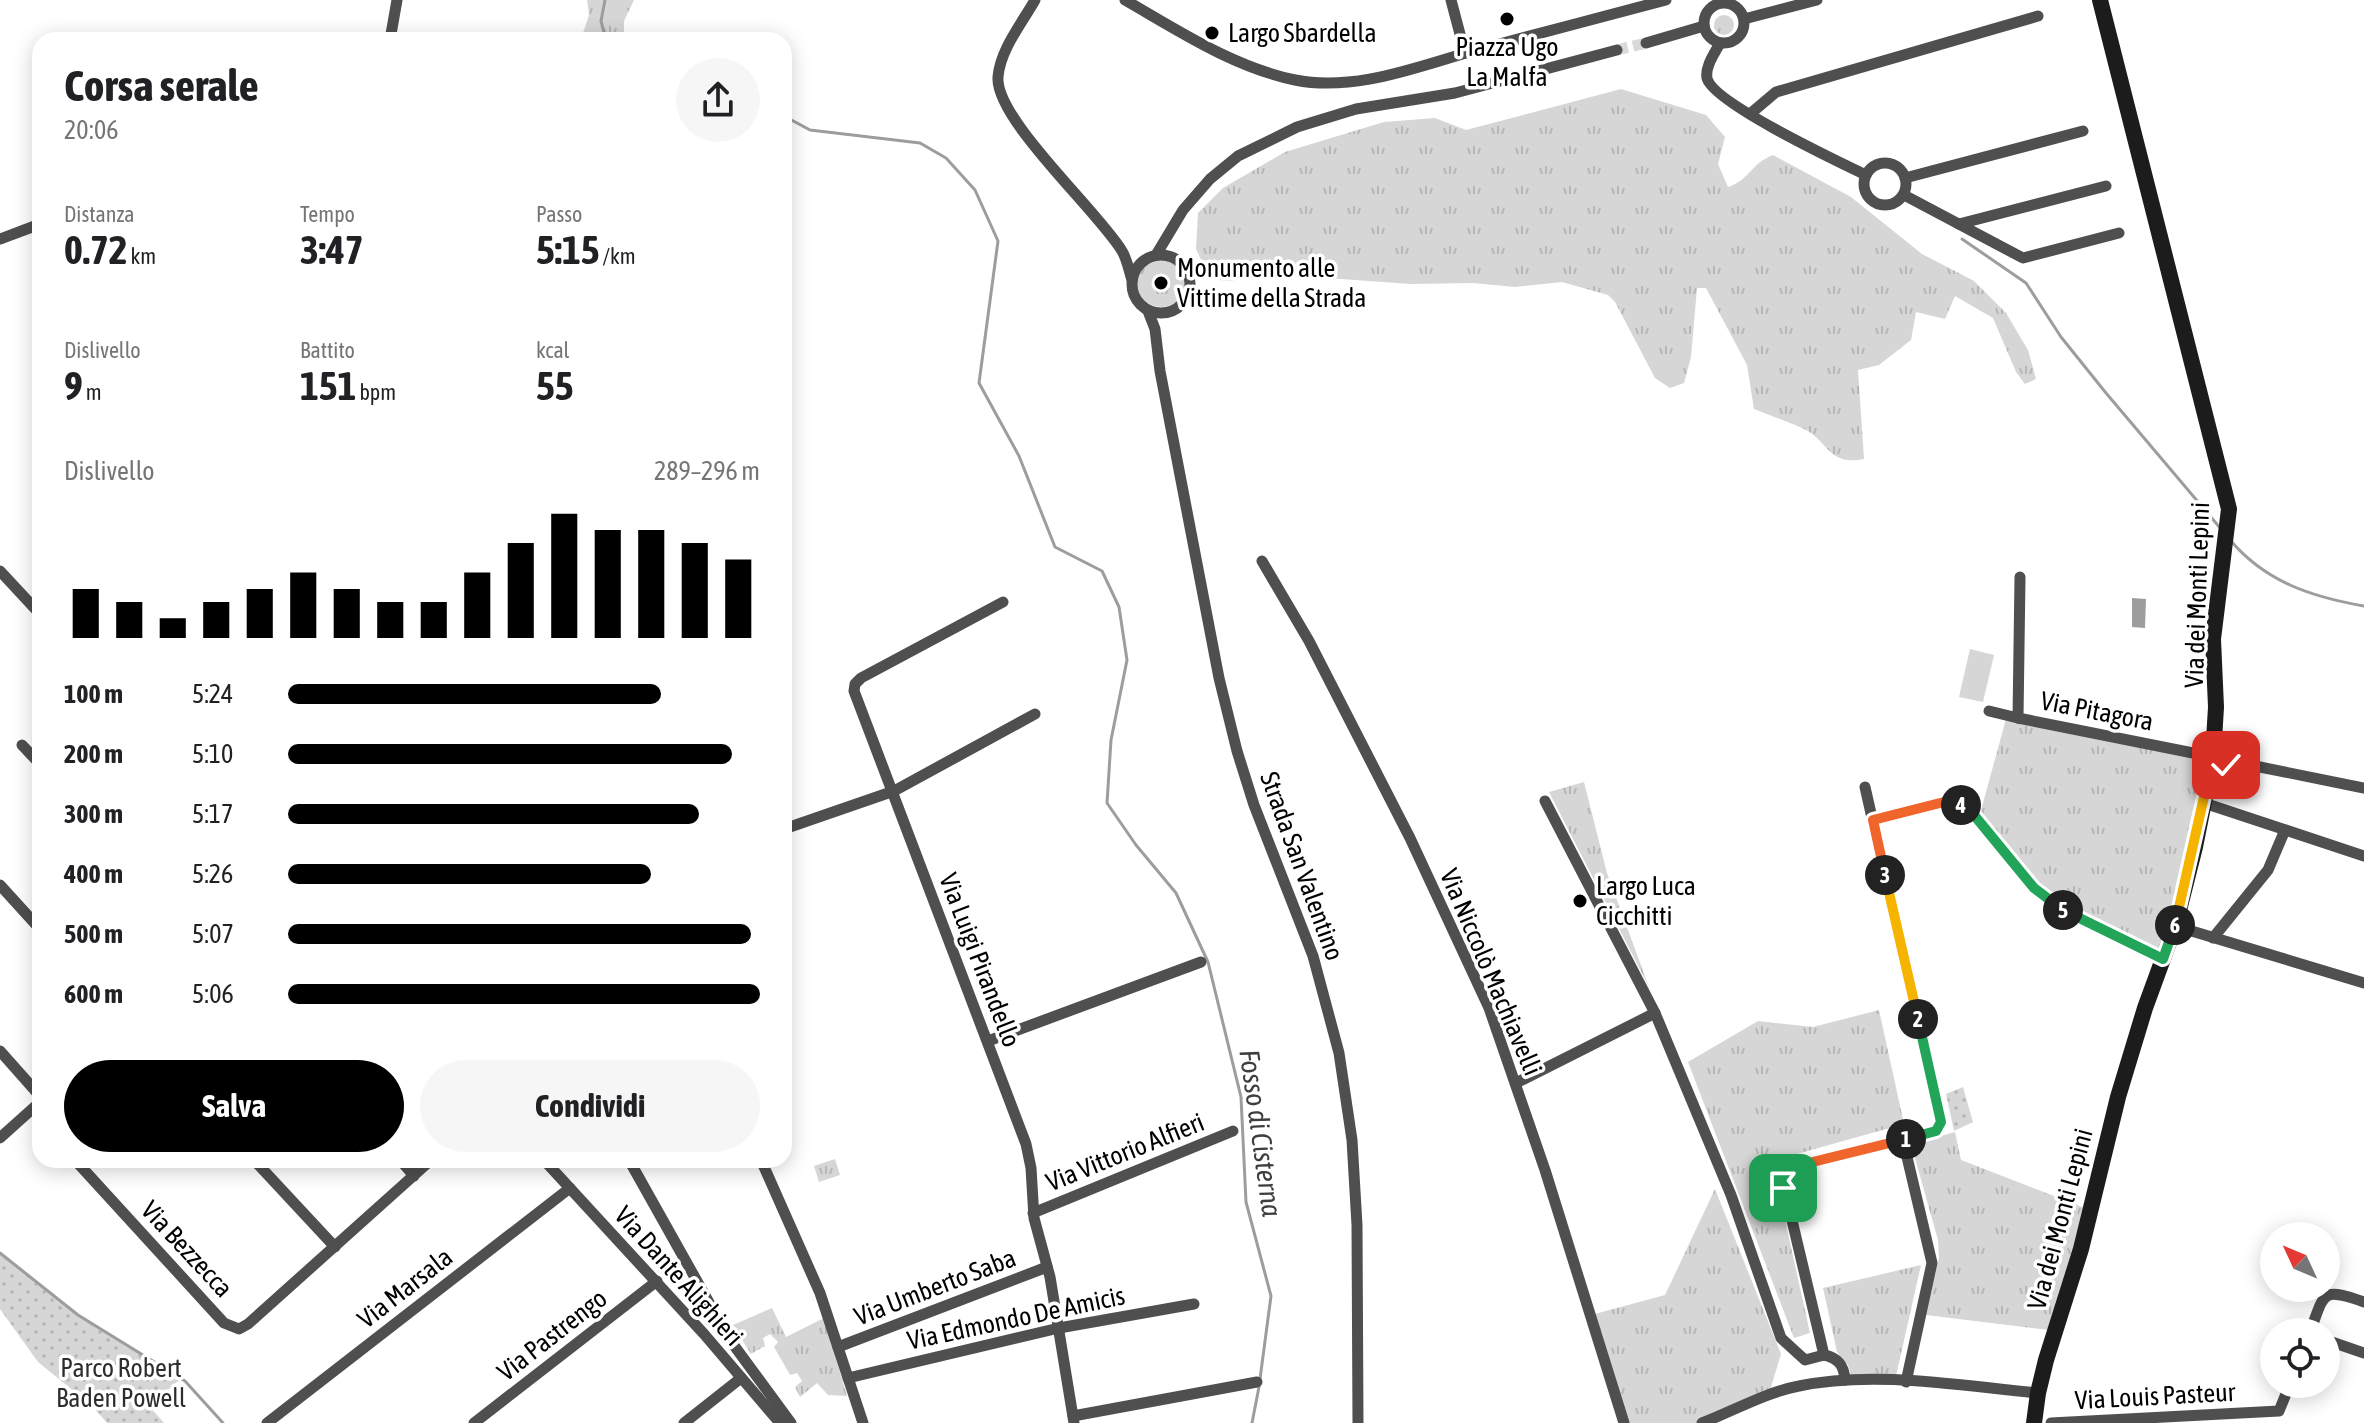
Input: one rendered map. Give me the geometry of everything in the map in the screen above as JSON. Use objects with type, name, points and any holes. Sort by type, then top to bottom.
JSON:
[{"type":"street","points":[[391,32],[397,0]]},
{"type":"street","points":[[1035,0],[1001,64],[999,93],[1018,124],[1123,252],[1136,299],[1148,311],[1166,313]]},
{"type":"street","points":[[1125,0],[1222,54],[1265,72],[1298,81],[1327,83],[1368,79],[1666,0]]},
{"type":"street","points":[[1451,0],[1465,53]]},
{"type":"street","points":[[1744,19],[1817,0]]},
{"type":"street","name":"Via dei Monti Lepini","points":[[2034,1423],[2050,1343],[2081,1249],[2121,1086],[2175,926],[2204,803],[2212,762],[2216,707],[2213,648],[2229,509],[2100,0]]},
{"type":"street","points":[[1724,3],[1737,8],[1744,19],[1739,37],[1728,43],[1710,38],[1704,26],[1711,8],[1724,3]]},
{"type":"street","points":[[1750,114],[1776,92],[2038,16]]},
{"type":"street","points":[[1646,43],[1704,26]]},
{"type":"street","points":[[1720,43],[1708,67],[1707,80],[1715,90],[1750,114],[1866,175]]},
{"type":"street","points":[[1132,280],[1144,261],[1156,255],[1197,191],[1254,147],[1297,127],[1345,111],[1455,93],[1617,50]]},
{"type":"street","points":[[1905,178],[2083,131]]},
{"type":"street","points":[[1890,163],[1902,171],[1905,178],[1904,195],[1889,205],[1876,203],[1865,189],[1866,175],[1878,164],[1890,163]]},
{"type":"street","points":[[1959,224],[2106,186]]},
{"type":"street","points":[[1904,195],[2023,258],[2119,233]]},
{"type":"street","points":[[0,239],[32,227]]},
{"type":"street","points":[[1169,231],[1174,258]]},
{"type":"street","points":[[1123,252],[1144,261]]},
{"type":"street","points":[[1155,329],[1166,313],[1183,305],[1191,288],[1187,270],[1174,258],[1156,255]]},
{"type":"street","name":"Strada San Valentino","points":[[1148,311],[1155,329],[1160,371],[1231,729],[1251,797],[1316,964],[1341,1063],[1352,1140],[1357,1225],[1358,1423]]},
{"type":"street","name":"Via Niccolò Machiavelli","points":[[1262,561],[1309,641],[1410,838],[1489,1008],[1516,1083],[1624,1423]]},
{"type":"street","points":[[0,571],[32,605]]},
{"type":"street","name":"Via Pitagora","points":[[2020,577],[2018,718],[2212,762],[2255,766],[2364,788]]},
{"type":"street","name":"Via Luigi Pirandello","points":[[1003,602],[861,678],[855,684],[855,695],[1027,1147],[1032,1171],[1033,1213],[1047,1267],[1074,1419]]},
{"type":"street","points":[[1989,711],[2018,718]]},
{"type":"street","points":[[792,826],[894,791],[1035,714]]},
{"type":"street","points":[[22,745],[32,756]]},
{"type":"street","points":[[1824,1355],[1780,1170],[1936,1131],[1941,1122],[1865,787]]},
{"type":"street","points":[[1545,801],[1655,1013],[1731,1195],[1781,1338],[1805,1360],[1824,1355],[1839,1362],[1844,1369],[1845,1380]]},
{"type":"street","points":[[1873,820],[1944,802],[1961,806],[1972,813],[2049,902],[2163,959]]},
{"type":"street","points":[[2204,803],[2364,856]]},
{"type":"street","points":[[2213,938],[2268,870],[2285,830]]},
{"type":"street","points":[[0,885],[32,920]]},
{"type":"street","points":[[2175,926],[2364,983]]},
{"type":"street","points":[[988,1041],[1201,962]]},
{"type":"street","points":[[1516,1083],[1655,1013]]},
{"type":"street","points":[[0,1051],[32,1087]]},
{"type":"street","points":[[0,1138],[30,1111]]},
{"type":"street","name":"Via Vittorio Alfieri","points":[[1033,1213],[1233,1131]]},
{"type":"street","points":[[1903,1140],[1932,1263],[1906,1382]]},
{"type":"street","name":"Via Bezzecca","points":[[82,1168],[224,1323],[236,1329],[248,1324],[335,1247]]},
{"type":"street","points":[[261,1168],[335,1247],[422,1168]]},
{"type":"street","points":[[407,1168],[414,1176]]},
{"type":"street","name":"Via Dante Alighieri","points":[[551,1168],[657,1281],[780,1423]]},
{"type":"street","points":[[633,1168],[730,1340],[791,1423]]},
{"type":"street","points":[[765,1168],[820,1293],[863,1423]]},
{"type":"street","name":"Via Marsala","points":[[267,1423],[570,1188]]},
{"type":"street","name":"Via Umberto Saba","points":[[838,1347],[1047,1267]]},
{"type":"street","name":"Via Pastrengo","points":[[474,1423],[657,1281]]},
{"type":"street","points":[[2315,1318],[2328,1294],[2337,1292],[2364,1302]]},
{"type":"street","name":"Via Edmondo De Amicis","points":[[848,1378],[1059,1328],[1194,1304]]},
{"type":"street","points":[[2340,1345],[2364,1353]]},
{"type":"street","points":[[684,1423],[741,1378]]},
{"type":"street","points":[[1702,1423],[1797,1386],[1845,1380],[2038,1393]]},
{"type":"street","points":[[1074,1419],[1257,1382]]},
{"type":"street","name":"Via Louis Pasteur","points":[[2051,1423],[2279,1417],[2285,1398]]},
{"type":"green space","points":[[587,0],[634,0],[624,21],[624,32],[583,32],[589,15]]},
{"type":"green space","points":[[1720,15],[1728,15],[1734,25],[1728,35],[1720,35],[1714,29],[1714,21]]},
{"type":"green space","points":[[1621,89],[1706,115],[1725,137],[1718,164],[1728,187],[1742,180],[1773,155],[1851,197],[1922,254],[1974,281],[2006,313],[2028,350],[2036,379],[2025,384],[2016,372],[1993,318],[1955,296],[1945,319],[1916,312],[1911,340],[1879,365],[1858,370],[1864,459],[1843,459],[1830,452],[1806,430],[1754,409],[1747,365],[1706,288],[1697,288],[1691,357],[1684,383],[1670,388],[1655,378],[1615,302],[1608,295],[1562,282],[1515,287],[1473,283],[1411,284],[1270,274],[1229,281],[1210,279],[1196,249],[1198,213],[1223,188],[1285,152],[1384,122],[1435,118],[1466,130]]},
{"type":"green space","points":[[1161,259],[1178,266],[1185,283],[1178,300],[1161,307],[1144,300],[1137,283],[1144,266]]},
{"type":"green space","points":[[1970,649],[1994,655],[1983,702],[1959,697]]},
{"type":"green space","points":[[2006,719],[2206,760],[2177,890],[2159,949],[2057,901],[2033,878],[1980,814]]},
{"type":"green space","points":[[1584,782],[1607,873],[1649,987],[1549,792]]},
{"type":"green space","points":[[1879,1010],[1904,1124],[1772,1161],[1810,1333],[1794,1338],[1688,1062],[1758,1021],[1813,1027]]},
{"type":"green space","points":[[1963,1087],[1973,1122],[1954,1131],[1946,1094]]},
{"type":"green space","points":[[1955,1132],[1961,1160],[2085,1208],[2080,1239],[2049,1330],[1926,1315],[1939,1258],[1938,1240],[1911,1144]]},
{"type":"green space","points":[[835,1159],[840,1175],[819,1182],[814,1166]]},
{"type":"green space","points":[[1715,1189],[1781,1354],[1768,1397],[1702,1423],[1625,1423],[1591,1315],[1665,1295]]},
{"type":"green space","name":"Parco Robert Baden Powell","points":[[0,1254],[78,1315],[183,1377],[149,1406],[164,1423],[107,1423],[92,1406],[38,1362],[0,1309]]},
{"type":"green space","points":[[1921,1265],[1896,1376],[1851,1376],[1848,1365],[1837,1352],[1823,1288]]},
{"type":"green space","points":[[772,1308],[786,1337],[824,1318],[847,1396],[828,1395],[817,1383],[800,1397],[795,1387],[802,1381],[797,1373],[790,1375],[774,1347],[778,1342],[770,1334],[763,1338],[765,1346],[751,1354],[733,1325]]},
{"type":"shaded area","points":[[2132,598],[2146,599],[2145,628],[2132,627]]},
{"type":"waterway","name":"Fosso di Cisterna","points":[[604,32],[601,21],[605,0]]},
{"type":"waterway","name":"Fosso di Cisterna","points":[[792,120],[810,130],[920,143],[946,158],[975,190],[998,241],[979,383],[1019,456],[1055,547],[1102,571],[1119,607],[1127,660],[1111,740],[1107,803],[1136,845],[1176,893],[1208,962],[1241,1097],[1246,1202],[1271,1296],[1260,1379]]},
{"type":"waterway","points":[[1962,239],[2026,283],[2061,337],[2221,529]]},
{"type":"waterway","points":[[2231,541],[2259,567],[2291,586],[2364,606]]},
{"type":"waterway","points":[[0,1253],[78,1315],[185,1381],[223,1423]]},
{"type":"waterway","name":"Fosso di Cisterna","points":[[1252,1423],[1259,1387]]},
{"type":"tunnel","points":[[1617,50],[1646,43]]},
{"type":"place","name":"Piazza Ugo La Malfa","points":[[1507,19]]},
{"type":"place","name":"Largo Sbardella","points":[[1212,33]]},
{"type":"place","name":"Monumento alle Vittime della Strada","points":[[1161,283]]},
{"type":"place","name":"Largo Luca Cicchitti","points":[[1580,901]]},
{"type":"route","points":[[1783,1188],[1780,1170],[1933,1132],[1941,1124],[1873,820],[1944,802],[1961,806],[1972,813],[2049,902],[2163,959],[2186,885],[2211,766],[2226,765]]}]
